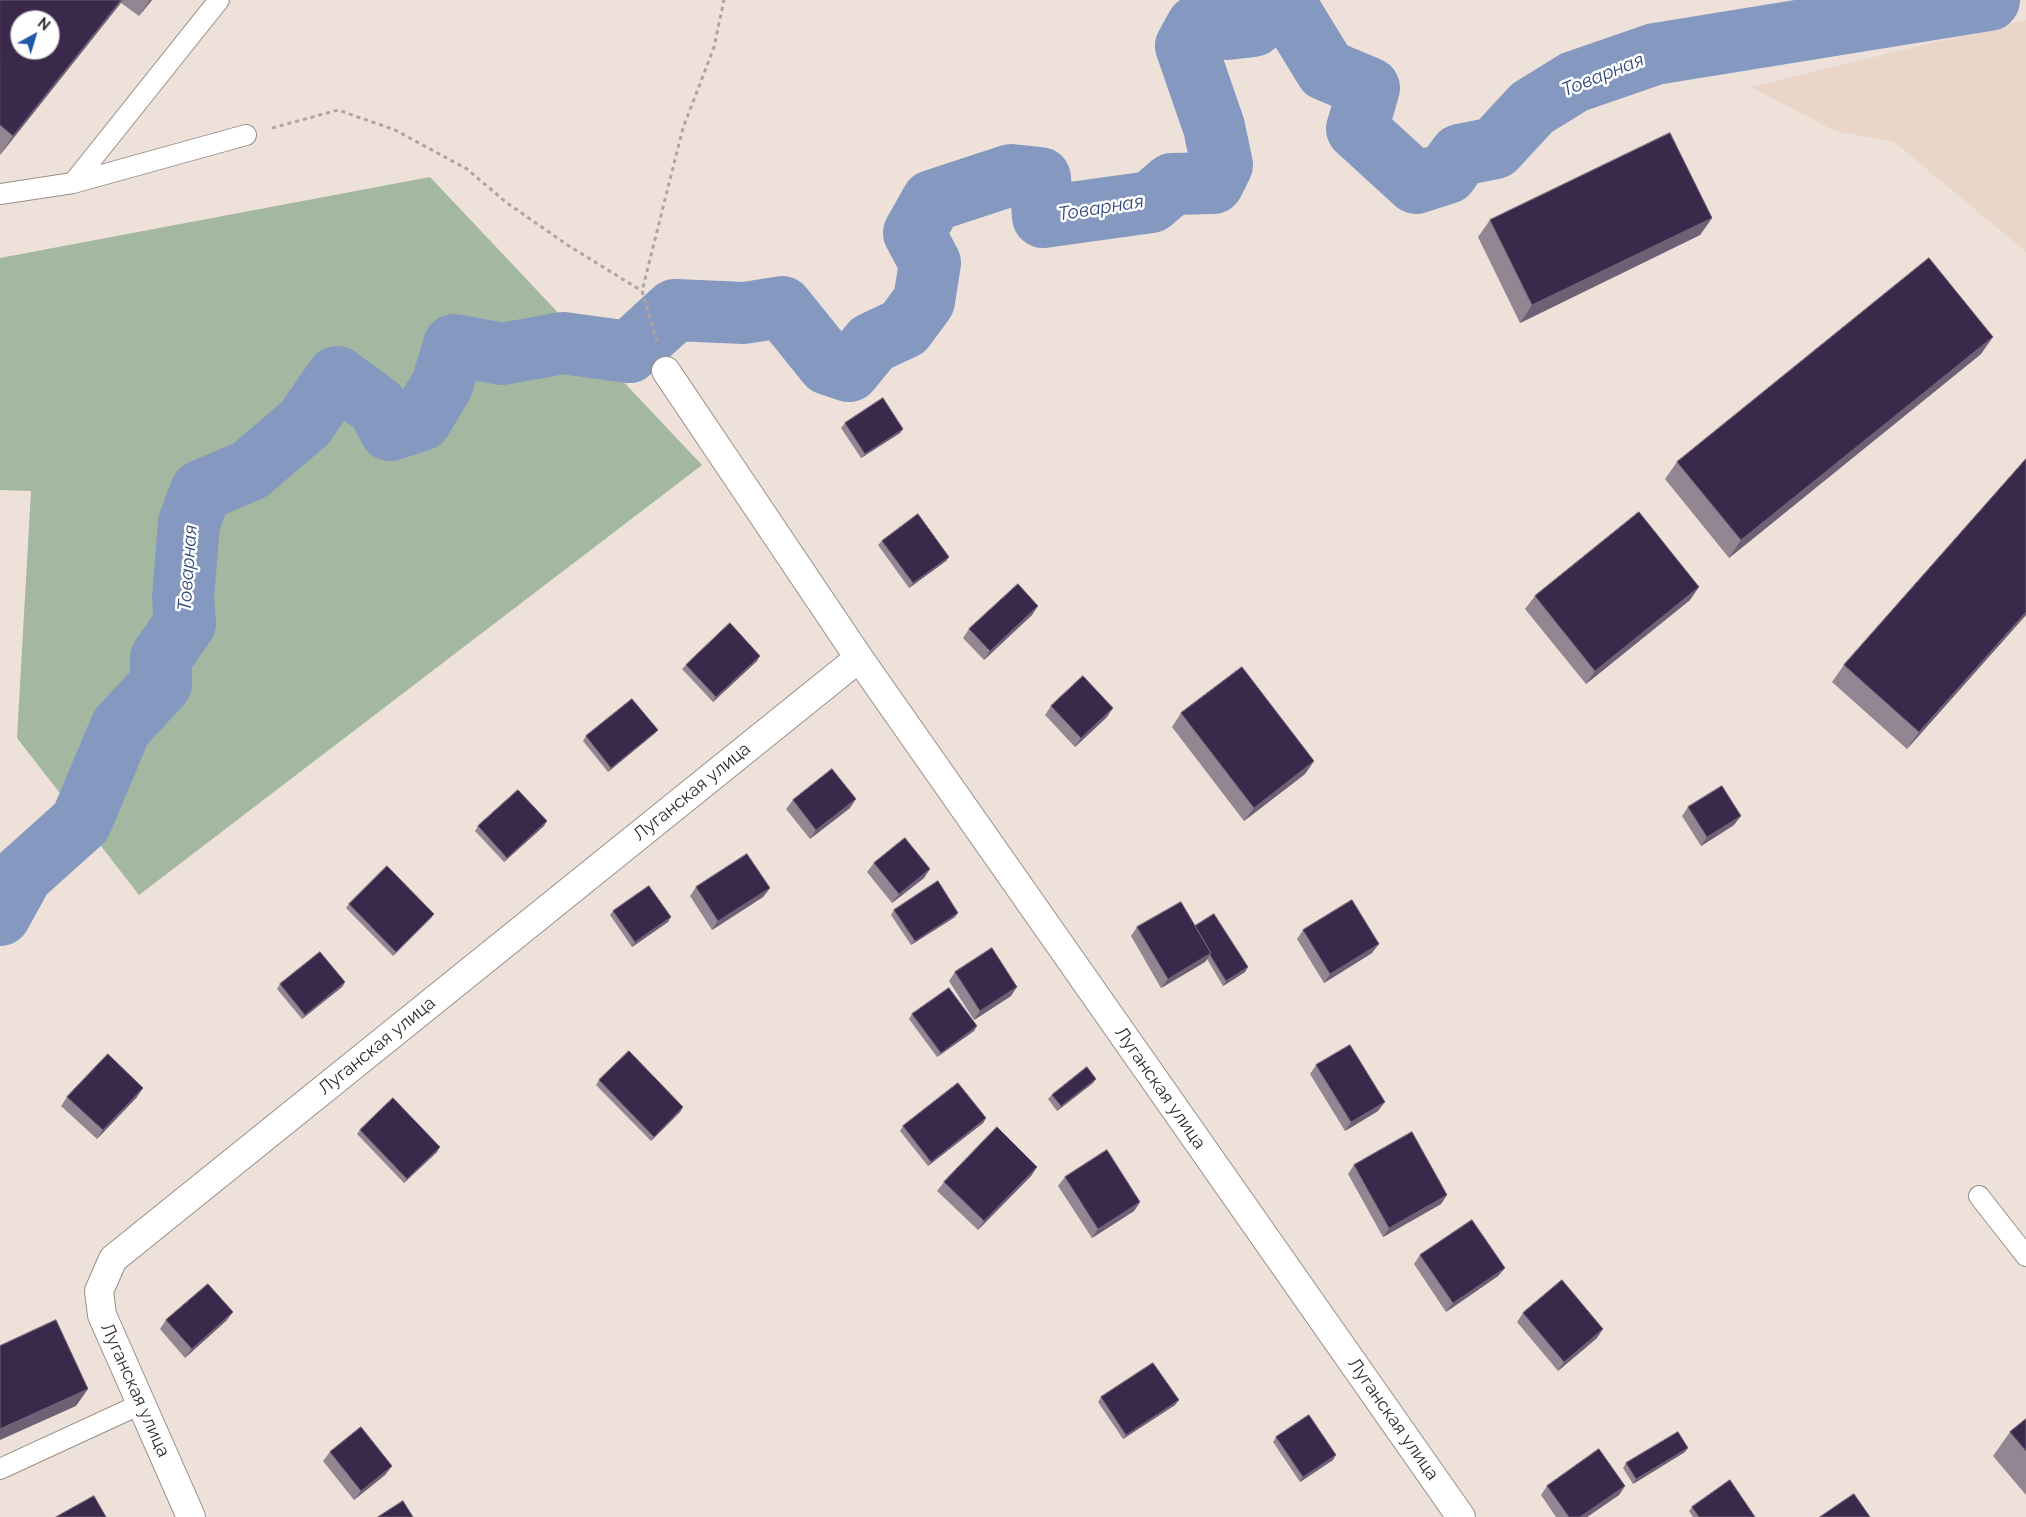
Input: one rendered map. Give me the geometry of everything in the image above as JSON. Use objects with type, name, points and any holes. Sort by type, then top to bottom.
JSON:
[{"type":"street","name":"Луганская улица","points":[[666,371],[859,658],[1461,1517]]},
{"type":"street","name":"Луганская улица","points":[[191,1517],[102,1316],[100,1290],[113,1259],[859,658]]},
{"type":"lane","points":[[73,183],[220,0]]},
{"type":"lane","points":[[0,194],[73,183],[246,134]]},
{"type":"lane","points":[[1979,1196],[2026,1256]]},
{"type":"lane","points":[[0,1469],[142,1404]]},
{"type":"path","points":[[666,371],[642,291],[683,128],[714,46],[724,0]]},
{"type":"path","points":[[246,134],[338,110],[395,130],[468,169],[506,203],[569,246],[642,291]]},
{"type":"shaded area","points":[[2026,20],[2026,252],[1894,142],[1835,131],[1751,87]]},
{"type":"green space","points":[[430,177],[702,465],[139,895],[17,738],[31,491],[0,490],[0,258]]},
{"type":"building","points":[[0,0],[121,0],[13,136],[0,125]]},
{"type":"building","points":[[1670,133],[1712,218],[1532,305],[1490,220]]},
{"type":"building","points":[[1929,258],[1993,337],[1741,540],[1677,462]]},
{"type":"building","points":[[883,398],[903,429],[865,454],[845,423]]},
{"type":"building","points":[[2026,459],[2026,612],[1919,732],[1844,665]]},
{"type":"building","points":[[1639,512],[1699,587],[1595,671],[1535,596]]},
{"type":"building","points":[[918,514],[949,557],[913,583],[882,541]]},
{"type":"building","points":[[1018,584],[1038,606],[990,651],[969,629]]},
{"type":"building","points":[[730,623],[760,656],[716,697],[686,665]]},
{"type":"building","points":[[1242,667],[1314,761],[1254,808],[1181,713]]},
{"type":"building","points":[[1083,676],[1113,708],[1081,738],[1051,706]]},
{"type":"building","points":[[632,699],[658,730],[611,768],[586,736]]},
{"type":"building","points":[[832,769],[856,799],[816,830],[793,800]]},
{"type":"building","points":[[1722,786],[1741,816],[1707,837],[1688,807]]},
{"type":"building","points":[[518,790],[547,821],[507,858],[478,826]]},
{"type":"building","points":[[905,838],[930,869],[899,894],[874,863]]},
{"type":"building","points":[[747,854],[770,888],[718,921],[696,887]]},
{"type":"building","points":[[387,866],[434,914],[396,952],[349,904]]},
{"type":"building","points":[[938,881],[958,913],[915,941],[894,910]]},
{"type":"building","points":[[649,886],[671,917],[635,942],[613,911]]},
{"type":"building","points":[[1352,900],[1379,944],[1330,974],[1303,930]]},
{"type":"building","points":[[1181,902],[1211,953],[1168,979],[1137,927]]},
{"type":"building","points":[[1214,914],[1248,967],[1226,981],[1195,926]]},
{"type":"building","points":[[992,948],[1017,987],[980,1011],[955,972]]},
{"type":"building","points":[[320,952],[345,982],[305,1015],[280,984]]},
{"type":"building","points":[[949,988],[977,1026],[941,1053],[912,1014]]},
{"type":"building","points":[[1350,1045],[1385,1102],[1351,1122],[1316,1065]]},
{"type":"building","points":[[629,1051],[683,1107],[654,1137],[599,1080]]},
{"type":"building","points":[[108,1054],[143,1088],[103,1130],[67,1097]]},
{"type":"building","points":[[1087,1067],[1096,1079],[1061,1106],[1052,1095]]},
{"type":"building","points":[[958,1083],[986,1118],[931,1162],[903,1126]]},
{"type":"building","points":[[393,1098],[440,1147],[407,1179],[360,1130]]},
{"type":"building","points":[[997,1127],[1037,1167],[984,1221],[944,1182]]},
{"type":"building","points":[[1412,1132],[1447,1195],[1389,1228],[1354,1165]]},
{"type":"building","points":[[1107,1150],[1140,1202],[1098,1229],[1065,1177]]},
{"type":"building","points":[[1472,1220],[1505,1268],[1453,1303],[1420,1255]]},
{"type":"building","points":[[1562,1280],[1603,1329],[1564,1362],[1523,1313]]},
{"type":"building","points":[[208,1284],[233,1312],[192,1349],[166,1320]]},
{"type":"building","points":[[56,1320],[88,1389],[0,1429],[0,1346]]},
{"type":"building","points":[[1153,1363],[1179,1400],[1126,1435],[1101,1397]]},
{"type":"building","points":[[1309,1415],[1336,1455],[1303,1477],[1276,1437]]},
{"type":"building","points":[[2026,1419],[2026,1451],[2010,1432]]},
{"type":"building","points":[[361,1427],[392,1466],[361,1491],[330,1452]]},
{"type":"building","points":[[1678,1432],[1688,1448],[1636,1479],[1626,1463]]},
{"type":"building","points":[[1599,1449],[1625,1486],[1580,1517],[1569,1517],[1547,1486]]},
{"type":"building","points":[[1730,1480],[1755,1517],[1699,1517],[1692,1507]]},
{"type":"building","points":[[1854,1494],[1870,1517],[1820,1517]]},
{"type":"building","points":[[94,1496],[106,1517],[56,1517]]},
{"type":"building","points":[[403,1501],[413,1517],[378,1517]]},
{"type":"waterway","name":"Товарная","points":[[0,915],[22,875],[81,822],[121,727],[161,684],[161,658],[185,623],[183,598],[189,523],[201,491],[250,470],[305,423],[337,377],[378,407],[390,430],[421,420],[442,385],[454,345],[502,354],[563,343],[629,352],[675,310],[744,313],[782,307],[828,364],[849,371],[872,343],[904,328],[924,301],[930,263],[914,233],[932,201],[1011,175],[1040,178],[1043,217],[1151,202],[1172,184],[1213,183],[1222,165],[1214,127],[1186,46],[1197,26],[1227,29],[1253,26],[1268,1],[1293,16],[1326,70],[1369,88],[1357,129],[1416,183],[1447,173],[1460,155],[1495,148],[1532,108],[1574,82],[1655,54],[1989,0]]}]
